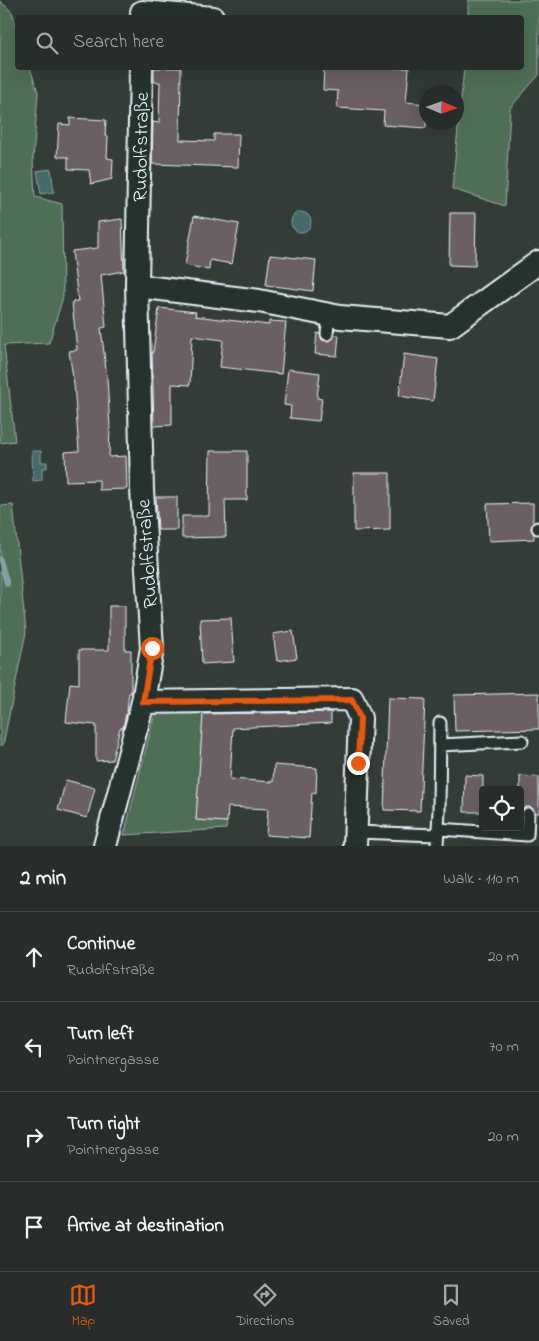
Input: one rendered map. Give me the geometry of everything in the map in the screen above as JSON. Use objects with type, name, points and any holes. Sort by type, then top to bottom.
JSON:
[{"type":"street","points":[[142,10],[186,15]]},
{"type":"street","name":"Rudolfstraße","points":[[105,846],[143,702],[152,648],[142,490],[137,286],[141,70]]},
{"type":"street","points":[[137,286],[259,301],[328,325],[450,326],[539,262]]},
{"type":"street","points":[[143,702],[352,700],[360,718],[355,839]]},
{"type":"lane","points":[[437,836],[440,723]]},
{"type":"lane","points":[[440,745],[474,737],[522,741]]},
{"type":"lane","points":[[355,839],[527,835],[528,814]]},
{"type":"green space","points":[[468,0],[539,0],[539,75],[510,108],[505,206],[452,189],[458,130],[464,130],[464,85],[462,85],[464,70],[524,70],[524,15],[468,15]]},
{"type":"green space","points":[[0,1],[12,12],[15,22],[15,70],[31,70],[38,92],[33,159],[35,197],[62,204],[63,297],[49,343],[4,345],[15,441],[0,443]]},
{"type":"green space","points":[[13,505],[26,632],[3,745],[0,745],[0,506]]},
{"type":"green space","points":[[204,704],[196,820],[227,822],[226,829],[124,835],[156,709]]},
{"type":"water","points":[[51,169],[54,192],[41,194],[37,171]]},
{"type":"water","points":[[297,212],[305,212],[311,218],[311,226],[305,232],[297,232],[291,226],[291,218]]},
{"type":"water","points":[[32,451],[41,451],[41,462],[47,462],[47,468],[42,468],[42,480],[33,481]]},
{"type":"building","points":[[154,70],[181,70],[180,140],[214,141],[214,134],[239,134],[238,167],[152,164],[153,122],[159,123],[160,82],[154,82]]},
{"type":"building","points":[[324,70],[409,70],[406,102],[419,103],[419,128],[383,125],[384,111],[337,108],[338,91],[323,90]]},
{"type":"building","points":[[70,118],[106,120],[105,136],[108,136],[107,158],[113,159],[112,179],[91,184],[89,170],[68,169],[68,157],[57,157],[59,124],[70,125]]},
{"type":"building","points":[[450,213],[476,213],[475,266],[449,265]]},
{"type":"building","points":[[194,216],[239,224],[232,264],[210,260],[209,270],[185,265]]},
{"type":"building","points":[[122,219],[124,271],[101,275],[106,327],[101,328],[107,378],[110,427],[109,457],[126,456],[127,489],[99,490],[99,480],[66,481],[65,452],[79,451],[74,384],[69,351],[77,350],[72,302],[78,301],[72,251],[98,248],[98,222]]},
{"type":"building","points":[[270,255],[316,260],[313,291],[266,285]]},
{"type":"building","points":[[159,308],[196,312],[195,316],[269,325],[269,321],[286,322],[281,374],[220,367],[223,340],[192,336],[190,385],[172,384],[172,425],[154,426],[152,352]]},
{"type":"building","points":[[317,333],[320,334],[322,340],[327,341],[333,339],[334,335],[339,335],[337,356],[315,354]]},
{"type":"building","points":[[404,354],[438,359],[433,401],[399,396]]},
{"type":"building","points":[[288,369],[320,373],[317,398],[322,399],[319,421],[290,418],[291,406],[284,405]]},
{"type":"building","points":[[210,451],[247,451],[247,500],[225,500],[226,537],[182,538],[182,516],[209,516]]},
{"type":"building","points":[[354,473],[390,473],[390,530],[354,531]]},
{"type":"building","points":[[156,497],[177,497],[177,530],[158,530]]},
{"type":"building","points":[[533,503],[533,522],[531,528],[534,539],[489,541],[487,504]]},
{"type":"building","points":[[109,606],[125,606],[125,650],[131,650],[131,693],[129,693],[123,728],[120,728],[112,760],[96,761],[96,725],[66,722],[70,683],[79,684],[79,650],[109,650]]},
{"type":"building","points":[[231,618],[234,662],[202,664],[200,619]]},
{"type":"building","points":[[293,631],[297,658],[277,661],[273,634]]},
{"type":"building","points":[[539,693],[539,729],[455,731],[454,695]]},
{"type":"building","points":[[388,698],[425,699],[420,811],[384,810]]},
{"type":"building","points":[[331,712],[331,723],[233,728],[230,779],[273,782],[274,765],[317,768],[316,793],[312,792],[309,838],[266,835],[268,809],[228,807],[227,822],[196,820],[203,714]]},
{"type":"building","points":[[465,775],[483,776],[483,786],[479,786],[479,812],[464,812]]},
{"type":"building","points":[[520,776],[539,777],[539,813],[535,813],[532,808],[524,808],[524,786],[520,786]]},
{"type":"building","points":[[66,780],[95,788],[87,818],[58,810]]},
{"type":"waterway","points":[[0,559],[7,584]]},
{"type":"route","points":[[152,648],[143,702],[352,700],[360,718],[358,763]]}]
